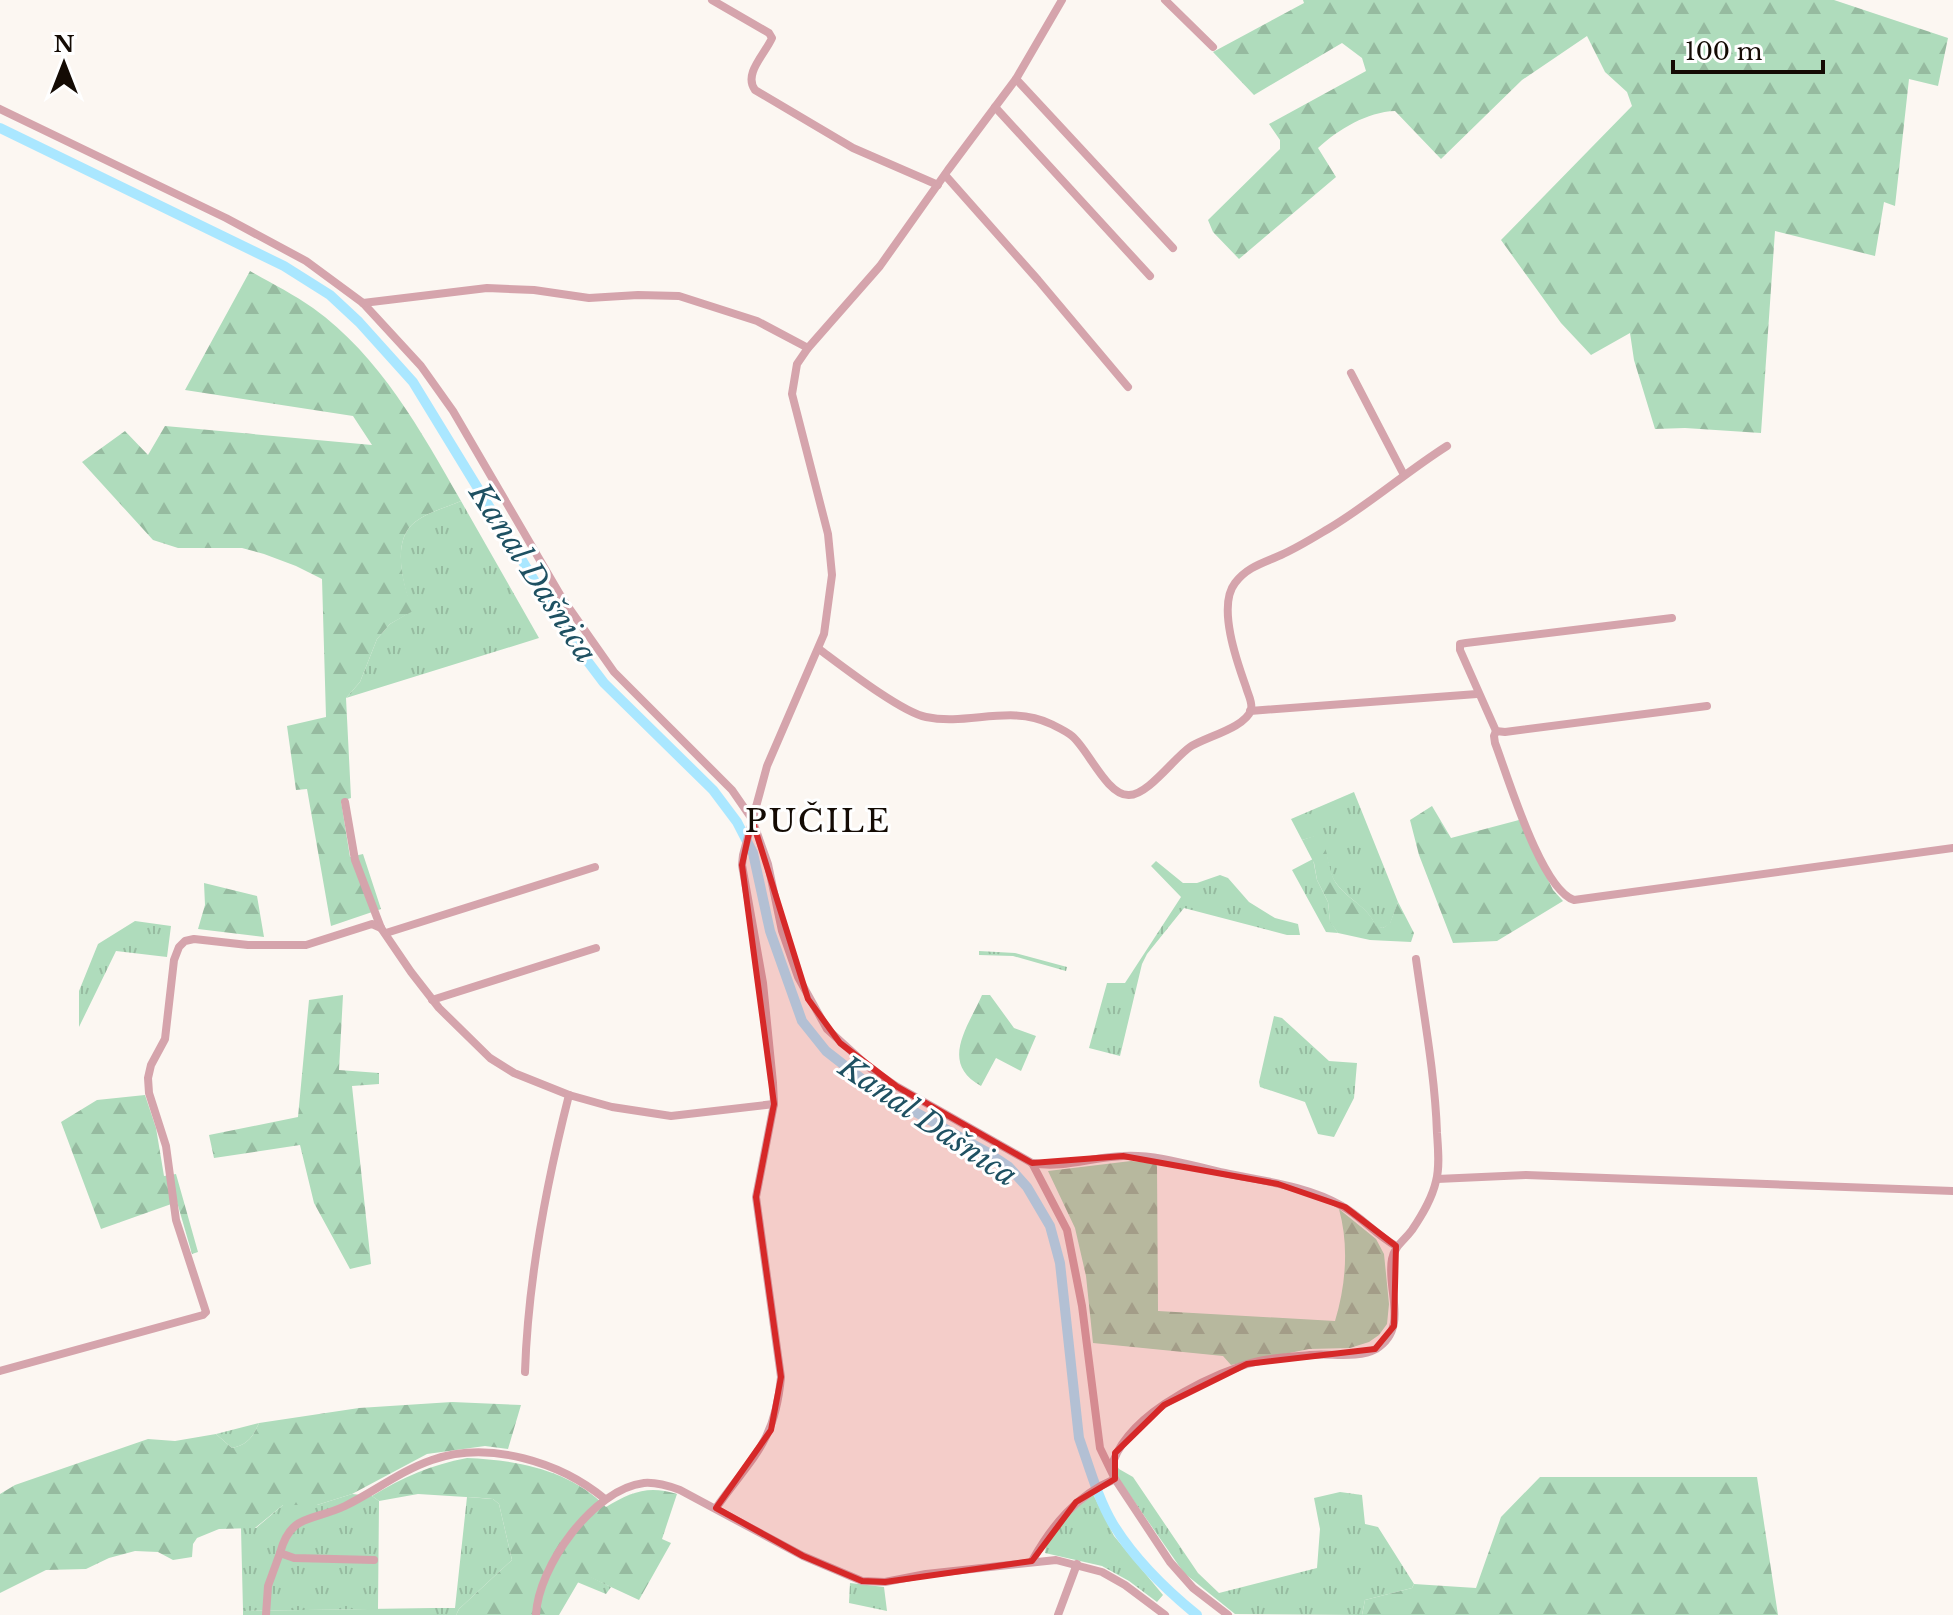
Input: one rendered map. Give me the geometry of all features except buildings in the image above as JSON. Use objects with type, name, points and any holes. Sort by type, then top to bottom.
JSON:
[{"type":"street","points":[[712,0],[769,33],[772,38],[750,76],[750,84],[755,90],[853,148],[938,185]]},
{"type":"street","points":[[716,1508],[754,1459],[771,1430],[778,1407],[781,1377],[756,1197],[774,1104],[763,983],[742,865],[767,766],[819,649],[828,615],[831,555],[792,394],[797,364],[861,290],[1016,79],[1062,0]]},
{"type":"street","points":[[1165,0],[1213,47]]},
{"type":"street","points":[[1016,79],[1173,248]]},
{"type":"street","points":[[995,107],[1150,276]]},
{"type":"street","points":[[0,109],[226,218],[306,261],[363,303],[421,366],[453,411],[562,598],[614,672],[732,790],[751,823],[768,864],[782,931],[798,977],[827,1029],[871,1069],[1032,1163],[1044,1166],[1123,1156],[1162,1160],[1278,1184],[1345,1207],[1378,1237],[1396,1246]]},
{"type":"street","points":[[945,175],[1128,387]]},
{"type":"street","points":[[363,303],[487,288],[534,290],[589,298],[679,296],[757,321],[808,348]]},
{"type":"street","points":[[1351,373],[1404,475]]},
{"type":"street","points":[[819,649],[905,708],[922,716],[938,719],[1010,714],[1033,716],[1052,724],[1072,736],[1110,785],[1125,795],[1134,795],[1190,747],[1244,721],[1250,711],[1251,701],[1236,655],[1227,609],[1227,596],[1234,584],[1258,564],[1282,555],[1366,505],[1447,446]]},
{"type":"street","points":[[1672,618],[1460,644],[1477,694],[1496,731],[1495,743],[1538,856],[1555,888],[1565,897],[1574,900],[1953,848]]},
{"type":"street","points":[[1250,711],[1477,694]]},
{"type":"street","points":[[1496,731],[1707,706]]},
{"type":"street","points":[[345,802],[355,860],[383,930],[432,1000],[490,1058],[514,1073],[569,1095],[612,1107],[671,1116],[774,1104]]},
{"type":"street","points":[[0,1371],[206,1312],[176,1220],[166,1146],[149,1093],[148,1078],[151,1065],[165,1039],[174,960],[185,941],[306,945],[372,924],[383,930],[595,867]]},
{"type":"street","points":[[432,1000],[596,948]]},
{"type":"street","points":[[1032,1561],[1043,1541],[1087,1492],[1111,1477],[1115,1453],[1134,1429],[1164,1405],[1213,1378],[1247,1364],[1375,1349],[1386,1339],[1394,1326],[1396,1310],[1391,1264],[1396,1246],[1424,1211],[1437,1179],[1436,1101],[1416,959]]},
{"type":"street","points":[[525,1372],[534,1271],[554,1151],[569,1095]]},
{"type":"street","points":[[1032,1163],[1067,1230],[1082,1306],[1094,1422],[1111,1477],[1181,1576],[1228,1615]]},
{"type":"street","points":[[1437,1179],[1526,1175],[1953,1191]]},
{"type":"street","points":[[266,1615],[268,1586],[286,1532],[293,1525],[348,1504],[407,1470],[453,1455],[478,1452],[524,1458],[588,1485],[605,1499]]},
{"type":"street","points":[[536,1615],[546,1573],[565,1543],[605,1499],[623,1489],[644,1483],[662,1484],[716,1508],[803,1556],[862,1581],[885,1582],[926,1574],[1056,1560],[1077,1564],[1113,1578],[1165,1615]]},
{"type":"street","points":[[280,1553],[294,1558],[374,1560]]},
{"type":"street","points":[[1058,1615],[1077,1564]]},
{"type":"highlighted area","points":[[752,819],[808,999],[840,1043],[896,1086],[1032,1163],[1123,1156],[1278,1184],[1345,1207],[1396,1246],[1394,1326],[1375,1349],[1247,1364],[1164,1405],[1115,1453],[1115,1479],[1076,1502],[1032,1561],[885,1582],[862,1581],[803,1556],[716,1508],[771,1430],[781,1377],[756,1197],[774,1104],[742,865]]},
{"type":"green space","points":[[1303,0],[1834,0],[1948,38],[1938,86],[1909,79],[1895,206],[1884,202],[1875,256],[1775,231],[1761,433],[1655,429],[1634,360],[1630,333],[1591,355],[1561,323],[1501,240],[1632,106],[1627,92],[1605,72],[1587,36],[1522,80],[1441,159],[1395,111],[1364,118],[1344,128],[1318,148],[1336,177],[1239,259],[1213,232],[1208,220],[1280,149],[1280,140],[1269,124],[1366,71],[1362,58],[1342,43],[1254,95],[1213,52],[1304,3]]},
{"type":"green space","points":[[250,271],[313,308],[359,349],[397,396],[461,501],[426,515],[407,530],[401,565],[413,611],[390,624],[377,639],[360,682],[346,698],[351,798],[341,801],[350,857],[363,854],[381,909],[331,926],[307,789],[296,790],[287,726],[326,717],[322,579],[296,566],[242,548],[178,548],[153,540],[82,462],[125,431],[148,455],[165,426],[372,445],[353,416],[185,390]]},
{"type":"green space","points":[[461,501],[539,638],[346,698],[360,682],[377,639],[390,624],[412,611],[401,565],[407,530],[426,515]]},
{"type":"green space","points":[[1354,792],[1398,902],[1390,924],[1383,928],[1376,927],[1368,914],[1336,883],[1316,836],[1302,840],[1291,819]]},
{"type":"green space","points":[[1432,806],[1451,838],[1519,820],[1553,890],[1563,901],[1497,941],[1453,943],[1419,855],[1410,820]]},
{"type":"green space","points":[[1317,835],[1333,877],[1341,889],[1368,913],[1376,926],[1383,928],[1390,923],[1398,902],[1414,933],[1411,942],[1370,940],[1338,933],[1330,922],[1328,902],[1302,840]]},
{"type":"green space","points":[[1313,859],[1317,880],[1328,902],[1330,921],[1338,933],[1326,932],[1292,870]]},
{"type":"green space","points":[[1156,861],[1183,883],[1197,883],[1220,875],[1228,878],[1249,902],[1275,918],[1298,924],[1300,935],[1287,935],[1184,908],[1142,964],[1120,1056],[1089,1048],[1107,983],[1125,983],[1181,897],[1151,866]]},
{"type":"green space","points":[[204,883],[257,896],[264,937],[198,929],[205,905]]},
{"type":"green space","points":[[135,921],[171,926],[167,957],[116,951],[79,1027],[79,991],[98,944]]},
{"type":"green space","points":[[979,951],[1015,953],[1067,967],[1066,971],[1013,956],[979,955]]},
{"type":"green space","points":[[343,995],[339,1070],[379,1073],[379,1084],[352,1086],[371,1264],[350,1269],[314,1203],[300,1145],[214,1158],[209,1135],[298,1117],[309,1000]]},
{"type":"green space","points":[[982,995],[990,995],[1014,1028],[1036,1036],[1021,1071],[996,1058],[981,1086],[968,1077],[961,1067],[959,1056],[964,1032]]},
{"type":"green space","points":[[1274,1016],[1282,1018],[1329,1061],[1357,1063],[1354,1098],[1334,1137],[1318,1134],[1305,1102],[1260,1087]]},
{"type":"green space","points":[[145,1095],[156,1128],[164,1176],[176,1174],[198,1252],[192,1254],[177,1202],[101,1229],[61,1122],[97,1100]]},
{"type":"green space","points":[[1131,1161],[1157,1164],[1158,1311],[1335,1321],[1345,1265],[1339,1209],[1376,1239],[1384,1254],[1389,1304],[1387,1324],[1369,1342],[1350,1348],[1309,1349],[1231,1365],[1223,1356],[1093,1343],[1086,1276],[1075,1228],[1048,1171]]},
{"type":"green space","points":[[452,1402],[521,1405],[508,1449],[485,1446],[427,1454],[352,1494],[317,1505],[283,1505],[255,1528],[219,1529],[197,1538],[192,1557],[173,1560],[158,1552],[135,1551],[86,1569],[46,1570],[0,1593],[0,1494],[15,1485],[148,1439],[175,1441],[216,1434],[232,1448],[249,1440],[259,1423],[359,1408]]},
{"type":"green space","points":[[259,1423],[249,1440],[232,1448],[216,1434]]},
{"type":"green space","points":[[467,1458],[505,1461],[542,1469],[576,1484],[606,1507],[624,1497],[648,1490],[677,1494],[662,1539],[671,1543],[639,1600],[583,1574],[559,1615],[456,1615],[512,1560],[499,1504],[493,1499],[482,1498],[418,1494],[379,1501],[372,1496],[418,1472]]},
{"type":"green space","points":[[1116,1464],[1133,1477],[1198,1573],[1219,1593],[1317,1568],[1320,1529],[1314,1498],[1340,1492],[1362,1495],[1365,1524],[1378,1527],[1414,1584],[1412,1588],[1365,1600],[1362,1615],[1235,1614],[1184,1573],[1118,1478]]},
{"type":"green space","points":[[1540,1477],[1757,1477],[1778,1615],[1362,1615],[1365,1600],[1412,1588],[1414,1584],[1476,1588],[1501,1517]]},
{"type":"green space","points":[[352,1494],[372,1496],[379,1501],[378,1609],[243,1611],[241,1528],[256,1528],[283,1505],[317,1505]]},
{"type":"green space","points":[[1093,1494],[1114,1536],[1163,1595],[1157,1602],[1102,1566],[1045,1553],[1057,1528]]},
{"type":"green space","points":[[467,1497],[493,1499],[499,1504],[512,1560],[456,1615],[433,1615],[433,1608],[455,1608]]},
{"type":"green space","points":[[583,1573],[611,1587],[606,1594],[577,1582]]},
{"type":"green space","points":[[850,1583],[884,1587],[887,1611],[849,1603]]},
{"type":"green space","points":[[433,1608],[433,1615],[243,1615],[243,1611]]},
{"type":"waterway","name":"Kanal Dašnica","points":[[0,128],[284,266],[330,295],[413,382],[567,634],[604,683],[713,790],[737,822],[753,853],[770,931],[802,1021],[826,1051],[876,1090],[985,1151],[1009,1167],[1027,1187],[1050,1226],[1060,1263],[1079,1438],[1098,1493],[1113,1524],[1131,1550],[1162,1584],[1197,1615]]},
{"type":"district","name":"PUČILE","points":[[818,821]]}]
